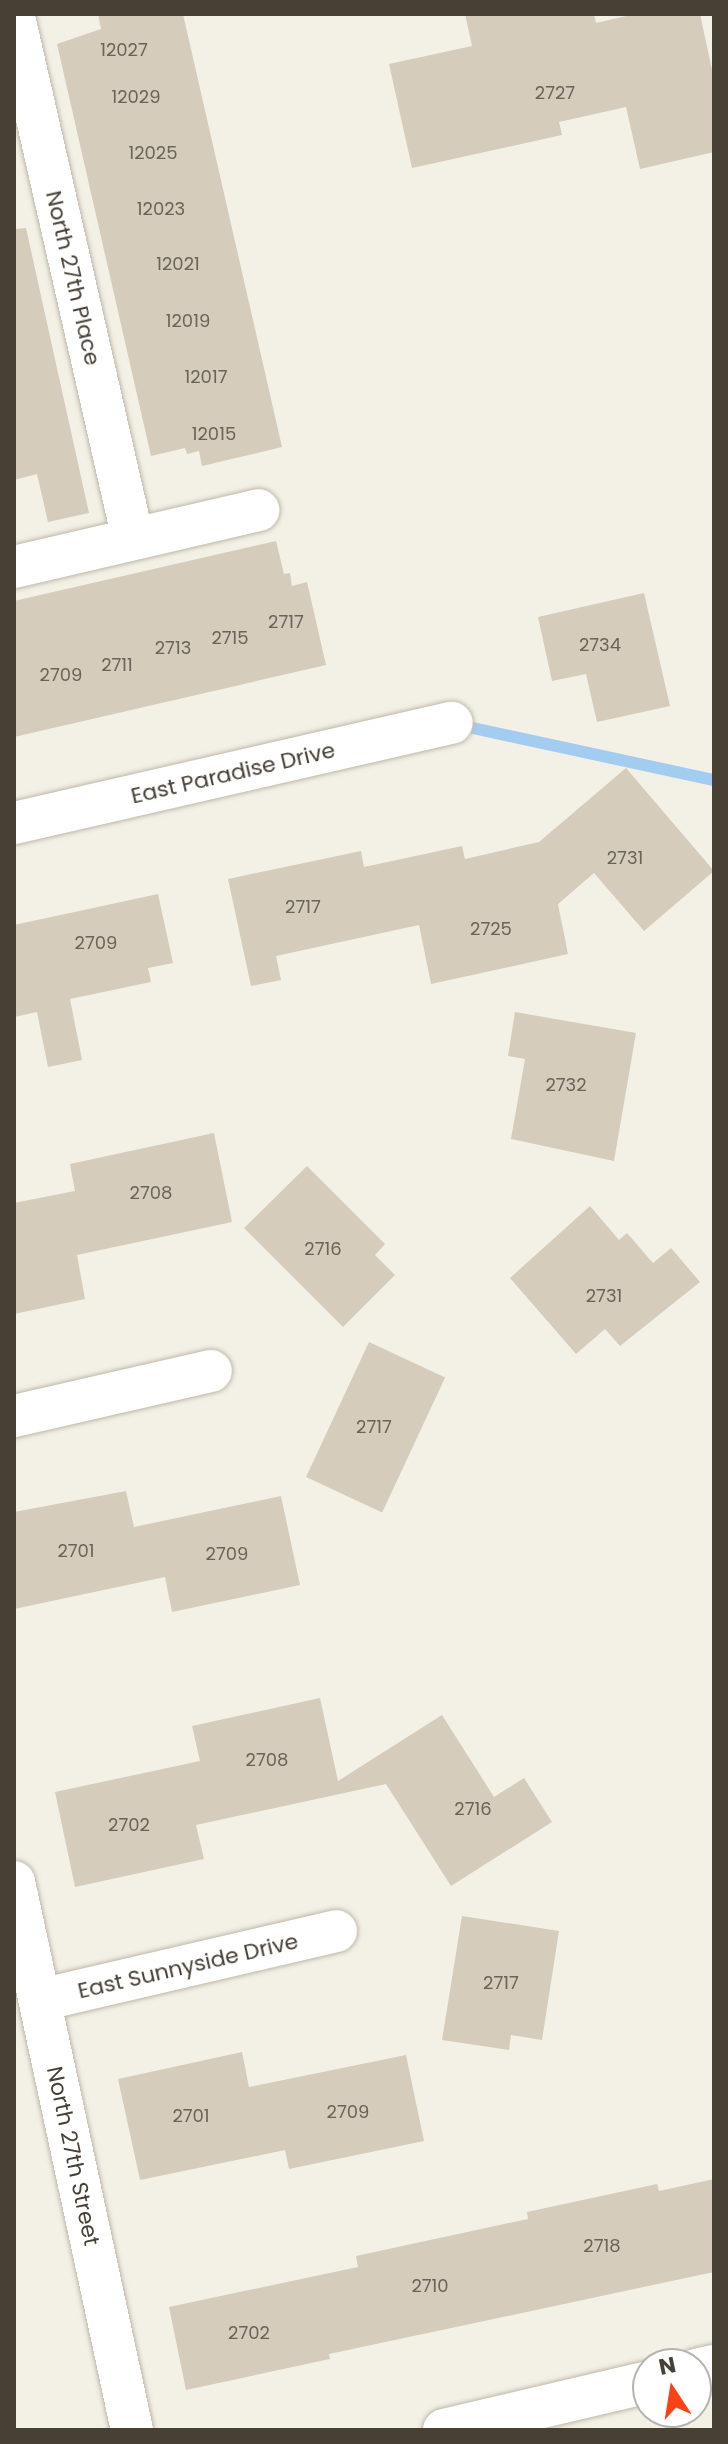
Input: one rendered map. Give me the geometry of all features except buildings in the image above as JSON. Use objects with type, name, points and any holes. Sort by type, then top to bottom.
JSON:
[{"type":"street","name":"North 27th Place","points":[[14,17],[133,539]]},
{"type":"street","points":[[14,567],[258,510]]},
{"type":"street","name":"East Paradise Drive","points":[[14,823],[452,723]]},
{"type":"street","points":[[14,1416],[211,1371]]},
{"type":"street","name":"North 27th Street","points":[[14,1882],[132,2430]]},
{"type":"street","name":"East Sunnyside Drive","points":[[40,2000],[336,1931]]},
{"type":"street","points":[[444,2430],[632,2386]]},
{"type":"waterway","points":[[459,725],[714,780]]}]
